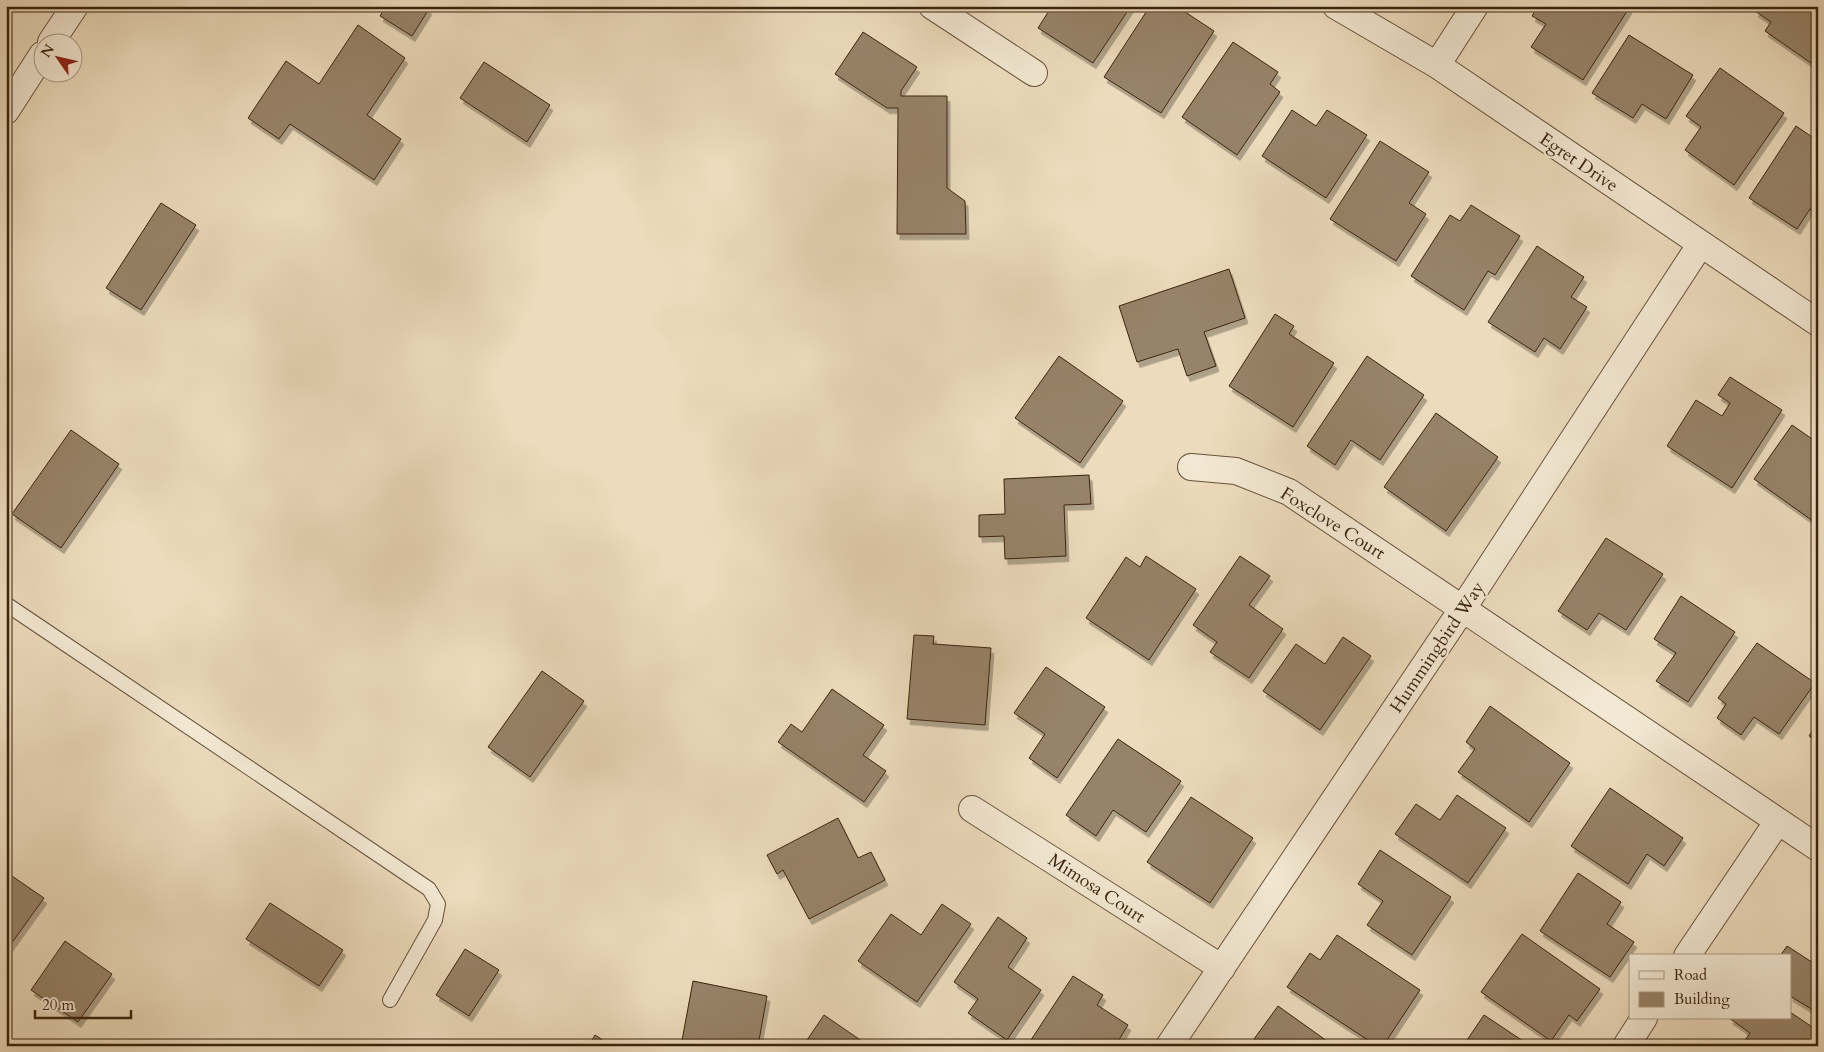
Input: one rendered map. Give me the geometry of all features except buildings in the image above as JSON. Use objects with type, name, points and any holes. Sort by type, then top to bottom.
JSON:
[{"type":"street","points":[[58,32],[75,6]]},
{"type":"street","points":[[932,6],[1034,74]]},
{"type":"street","name":"Egret Drive","points":[[1336,6],[1437,65],[1700,245],[1818,323]]},
{"type":"street","points":[[1437,65],[1475,6]]},
{"type":"street","points":[[6,111],[32,71]]},
{"type":"street","name":"Hummingbird Way","points":[[1169,1046],[1463,608],[1700,245]]},
{"type":"street","name":"Foxclove Court","points":[[1190,467],[1236,471],[1289,492],[1818,848]]},
{"type":"street","name":"Mimosa Court","points":[[972,809],[1222,968]]},
{"type":"street","points":[[1688,954],[1778,821]]},
{"type":"street","points":[[1626,1046],[1643,1020]]},
{"type":"lane","points":[[6,604],[429,889],[438,904],[435,920],[390,1000]]}]
